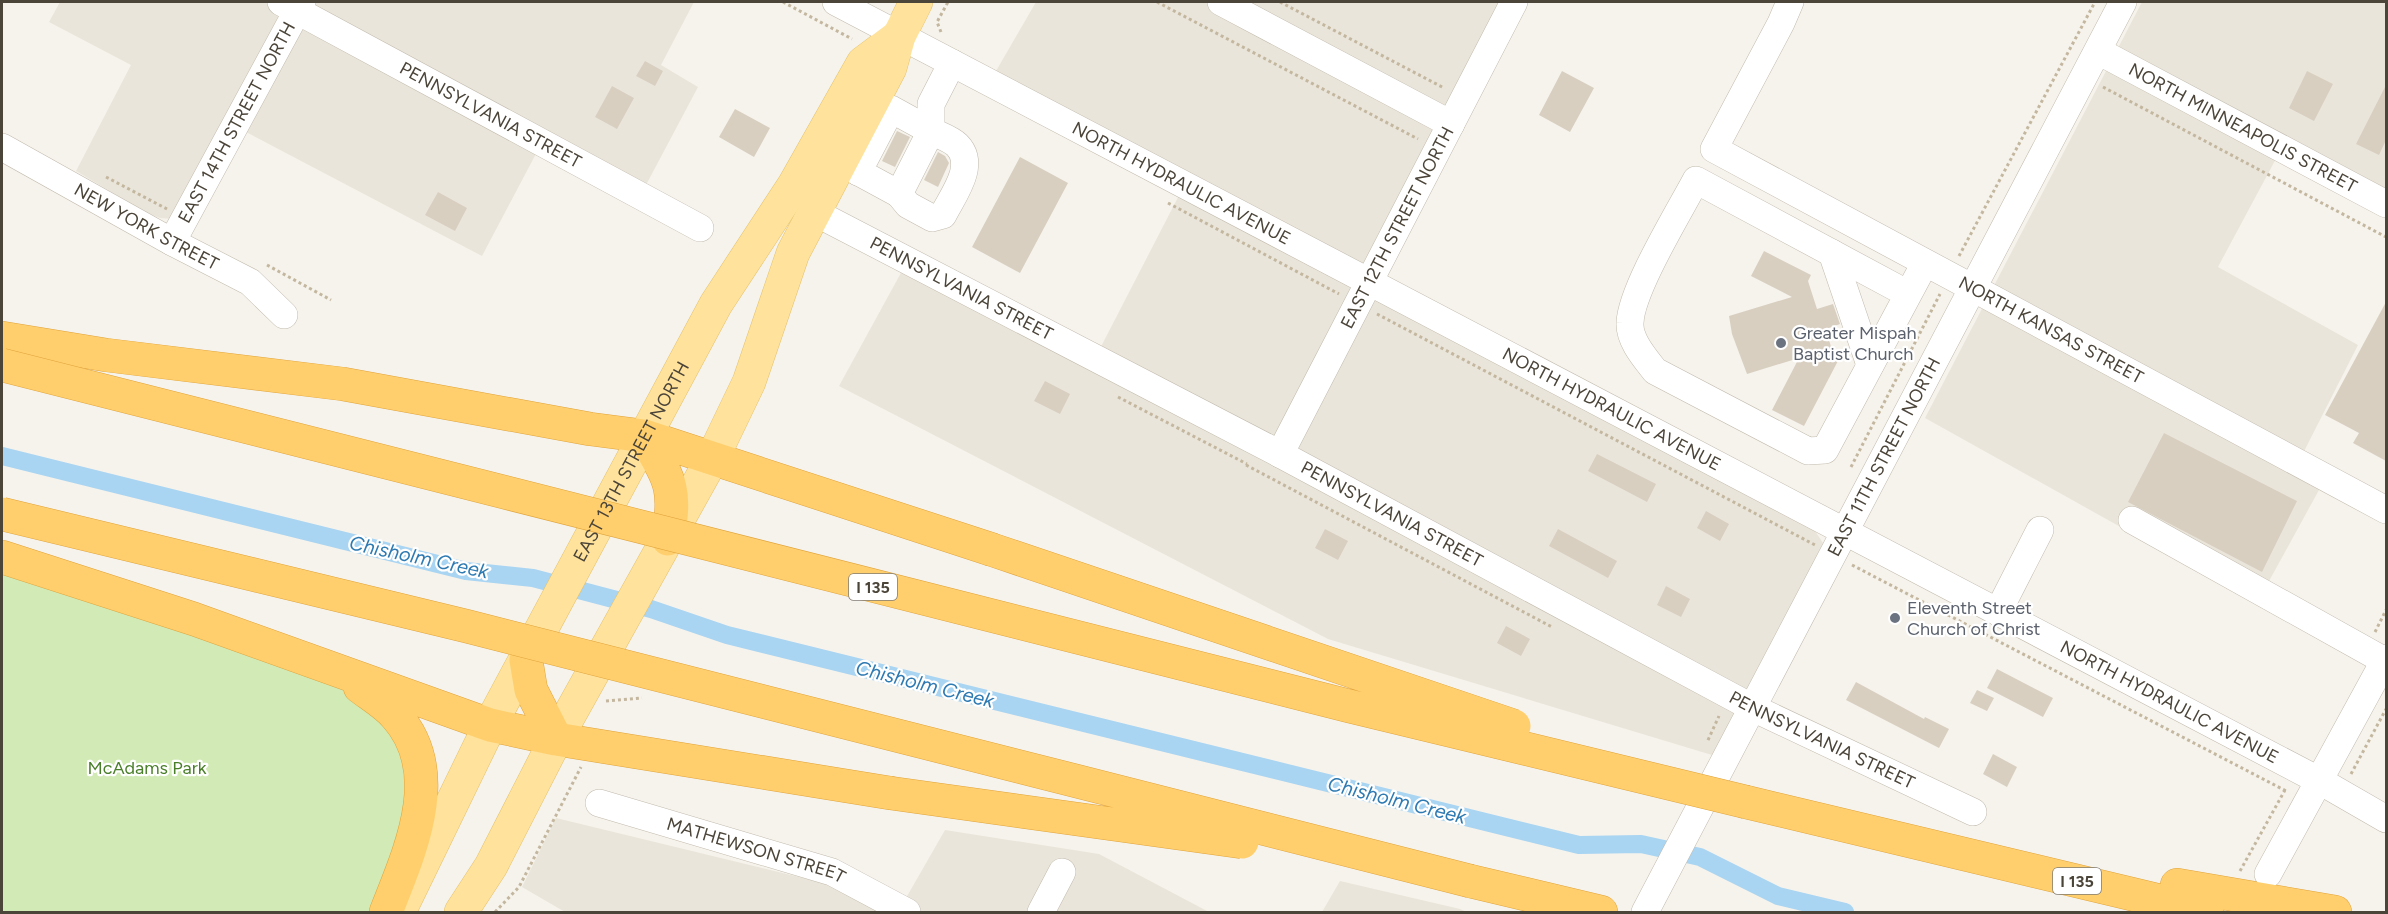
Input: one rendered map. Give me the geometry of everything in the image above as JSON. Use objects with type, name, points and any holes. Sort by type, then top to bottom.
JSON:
[{"type":"highway","points":[[2,338],[106,355],[344,384],[590,429],[644,436],[990,549],[1416,694],[1746,802]]},
{"type":"highway","name":"I 135","points":[[2,365],[882,590],[1746,802],[2207,912]]},
{"type":"highway","points":[[644,436],[667,476],[674,503],[668,539]]},
{"type":"highway","points":[[2,514],[466,626],[1470,881],[1601,912]]},
{"type":"highway","points":[[2,557],[194,619],[490,725],[556,739],[890,793],[1314,850],[1470,881]]},
{"type":"highway","points":[[526,660],[531,690],[556,739]]},
{"type":"highway","points":[[332,667],[397,716],[414,743],[422,783],[420,817],[386,912]]},
{"type":"highway","points":[[1948,849],[2100,868],[2224,894],[2335,912]]},
{"type":"main road","name":"EAST 13TH STREET NORTH","points":[[461,912],[507,837],[556,739],[712,459],[749,382],[793,253],[814,212],[849,167],[890,68],[899,36],[916,2]]},
{"type":"main road","name":"EAST 13TH STREET NORTH","points":[[399,912],[490,725],[716,303],[794,185],[863,63],[899,36]]},
{"type":"street","points":[[1221,2],[1450,124]]},
{"type":"street","name":"EAST 12TH STREET NORTH","points":[[1280,454],[1349,291],[1450,124],[1514,2]]},
{"type":"street","name":"NORTH KANSAS STREET","points":[[1790,2],[1714,149],[2386,510]]},
{"type":"street","name":"EAST 11TH STREET NORTH","points":[[1646,911],[1704,796],[1742,702],[1829,538],[1974,289],[2123,2]]},
{"type":"street","name":"NORTH HYDRAULIC AVENUE","points":[[843,3],[1349,291],[1829,538],[1998,612],[2314,791],[2386,819]]},
{"type":"street","name":"PENNSYLVANIA STREET","points":[[294,4],[700,228]]},
{"type":"street","name":"EAST 14TH STREET NORTH","points":[[172,242],[294,4]]},
{"type":"street","name":"NORTH MINNEAPOLIS STREET","points":[[2098,51],[2386,204]]},
{"type":"street","points":[[899,194],[931,131],[931,104],[952,63]]},
{"type":"street","points":[[891,109],[957,144],[965,159],[966,170],[943,215],[938,218],[908,205],[899,194],[849,167],[891,109]]},
{"type":"street","name":"NEW YORK STREET","points":[[2,147],[172,242],[250,282],[284,315]]},
{"type":"street","points":[[1908,294],[1696,180],[1637,294],[1630,324],[1639,351],[1655,371],[1808,452],[1825,450],[1870,365],[1908,294],[1925,262]]},
{"type":"street","name":"PENNSYLVANIA STREET","points":[[814,212],[1280,454],[1742,702],[1973,812]]},
{"type":"street","points":[[1832,253],[1870,365]]},
{"type":"street","points":[[2132,520],[2386,659],[2268,874]]},
{"type":"street","points":[[1998,612],[2040,530]]},
{"type":"street","name":"MATHEWSON STREET","points":[[599,803],[832,872],[907,912]]},
{"type":"street","points":[[1041,912],[1062,872]]},
{"type":"path","points":[[783,2],[852,39]]},
{"type":"path","points":[[1157,2],[1419,140],[1423,131]]},
{"type":"path","points":[[1280,2],[1444,88]]},
{"type":"path","points":[[1849,472],[1949,276],[2095,2]]},
{"type":"path","points":[[2102,86],[2386,237]]},
{"type":"path","points":[[1160,200],[1349,291],[1829,538],[2284,791],[2314,791]]},
{"type":"path","points":[[1246,465],[1561,632]]},
{"type":"path","points":[[1807,554],[1829,538]]},
{"type":"path","points":[[1707,743],[1742,702]]},
{"type":"path","points":[[2352,774],[2386,707]]},
{"type":"path","points":[[2238,875],[2284,791]]},
{"type":"path","points":[[495,912],[519,887],[557,811]]},
{"type":"shaded area","points":[[60,2],[694,2],[661,65],[698,87],[646,185],[547,133],[482,256],[229,123],[173,219],[160,218],[145,212],[76,171],[131,65],[49,22]]},
{"type":"shaded area","points":[[1036,2],[1500,2],[1352,288],[1815,531],[1823,543],[1817,557],[1712,755],[1328,639],[839,386],[902,271],[1091,366],[1189,176],[996,71]]},
{"type":"shaded area","points":[[2142,2],[2386,2],[2386,192],[2286,140],[2218,267],[2358,345],[2292,475],[2319,490],[2257,603],[1925,418]]},
{"type":"shaded area","points":[[556,818],[824,883],[882,912],[565,912],[522,887]]},
{"type":"shaded area","points":[[945,830],[1099,854],[1209,912],[898,912]]},
{"type":"shaded area","points":[[1340,881],[1460,909],[1467,912],[1322,912]]},
{"type":"green space","name":"McAdams Park","points":[[2,567],[344,690],[371,706],[406,754],[406,824],[375,912],[2,912]]},
{"type":"building","points":[[645,61],[663,71],[655,86],[636,76]]},
{"type":"building","points":[[1562,71],[1594,88],[1570,132],[1539,115]]},
{"type":"building","points":[[2307,71],[2333,84],[2314,121],[2289,108]]},
{"type":"building","points":[[2386,85],[2386,140],[2379,155],[2356,144]]},
{"type":"building","points":[[612,86],[634,98],[617,129],[595,117]]},
{"type":"building","points":[[735,109],[770,128],[754,157],[719,137]]},
{"type":"building","points":[[897,131],[910,137],[895,167],[882,161]]},
{"type":"building","points":[[938,152],[945,156],[949,163],[938,187],[924,180]]},
{"type":"building","points":[[1020,157],[1068,183],[1020,273],[972,247]]},
{"type":"building","points":[[438,192],[467,208],[455,231],[425,215]]},
{"type":"building","points":[[1764,251],[1811,275],[1808,281],[1817,309],[1833,304],[1840,324],[1826,329],[1833,354],[1840,357],[1804,426],[1772,410],[1799,358],[1747,374],[1732,334],[1729,316],[1792,297],[1751,276]]},
{"type":"building","points":[[2386,302],[2386,461],[2353,443],[2359,433],[2325,415]]},
{"type":"building","points":[[1045,381],[1070,394],[1060,414],[1034,401]]},
{"type":"building","points":[[2164,433],[2297,501],[2262,572],[2128,502]]},
{"type":"building","points":[[1597,454],[1656,484],[1647,502],[1588,471]]},
{"type":"building","points":[[1706,511],[1729,524],[1720,541],[1697,528]]},
{"type":"building","points":[[1325,529],[1348,541],[1338,560],[1315,548]]},
{"type":"building","points":[[1558,529],[1617,561],[1608,578],[1549,546]]},
{"type":"building","points":[[1666,586],[1690,599],[1681,617],[1657,605]]},
{"type":"building","points":[[1506,626],[1530,639],[1521,656],[1497,643]]},
{"type":"building","points":[[1997,669],[2053,698],[2043,717],[1987,688]]},
{"type":"building","points":[[1856,682],[1924,719],[1925,717],[1949,729],[1939,748],[1846,700]]},
{"type":"building","points":[[1977,690],[1994,698],[1987,711],[1970,703]]},
{"type":"building","points":[[1993,754],[2017,767],[2007,787],[1983,774]]},
{"type":"waterway","name":"Chisholm Creek","points":[[2,456],[466,571],[533,578],[651,609],[727,635],[1579,845],[1641,844],[1700,857],[1778,896],[1845,912]]},
{"type":"place","name":"Greater Mispah Baptist Church","points":[[1781,343]]},
{"type":"place","name":"Eleventh Street Church of Christ","points":[[1895,618]]}]
